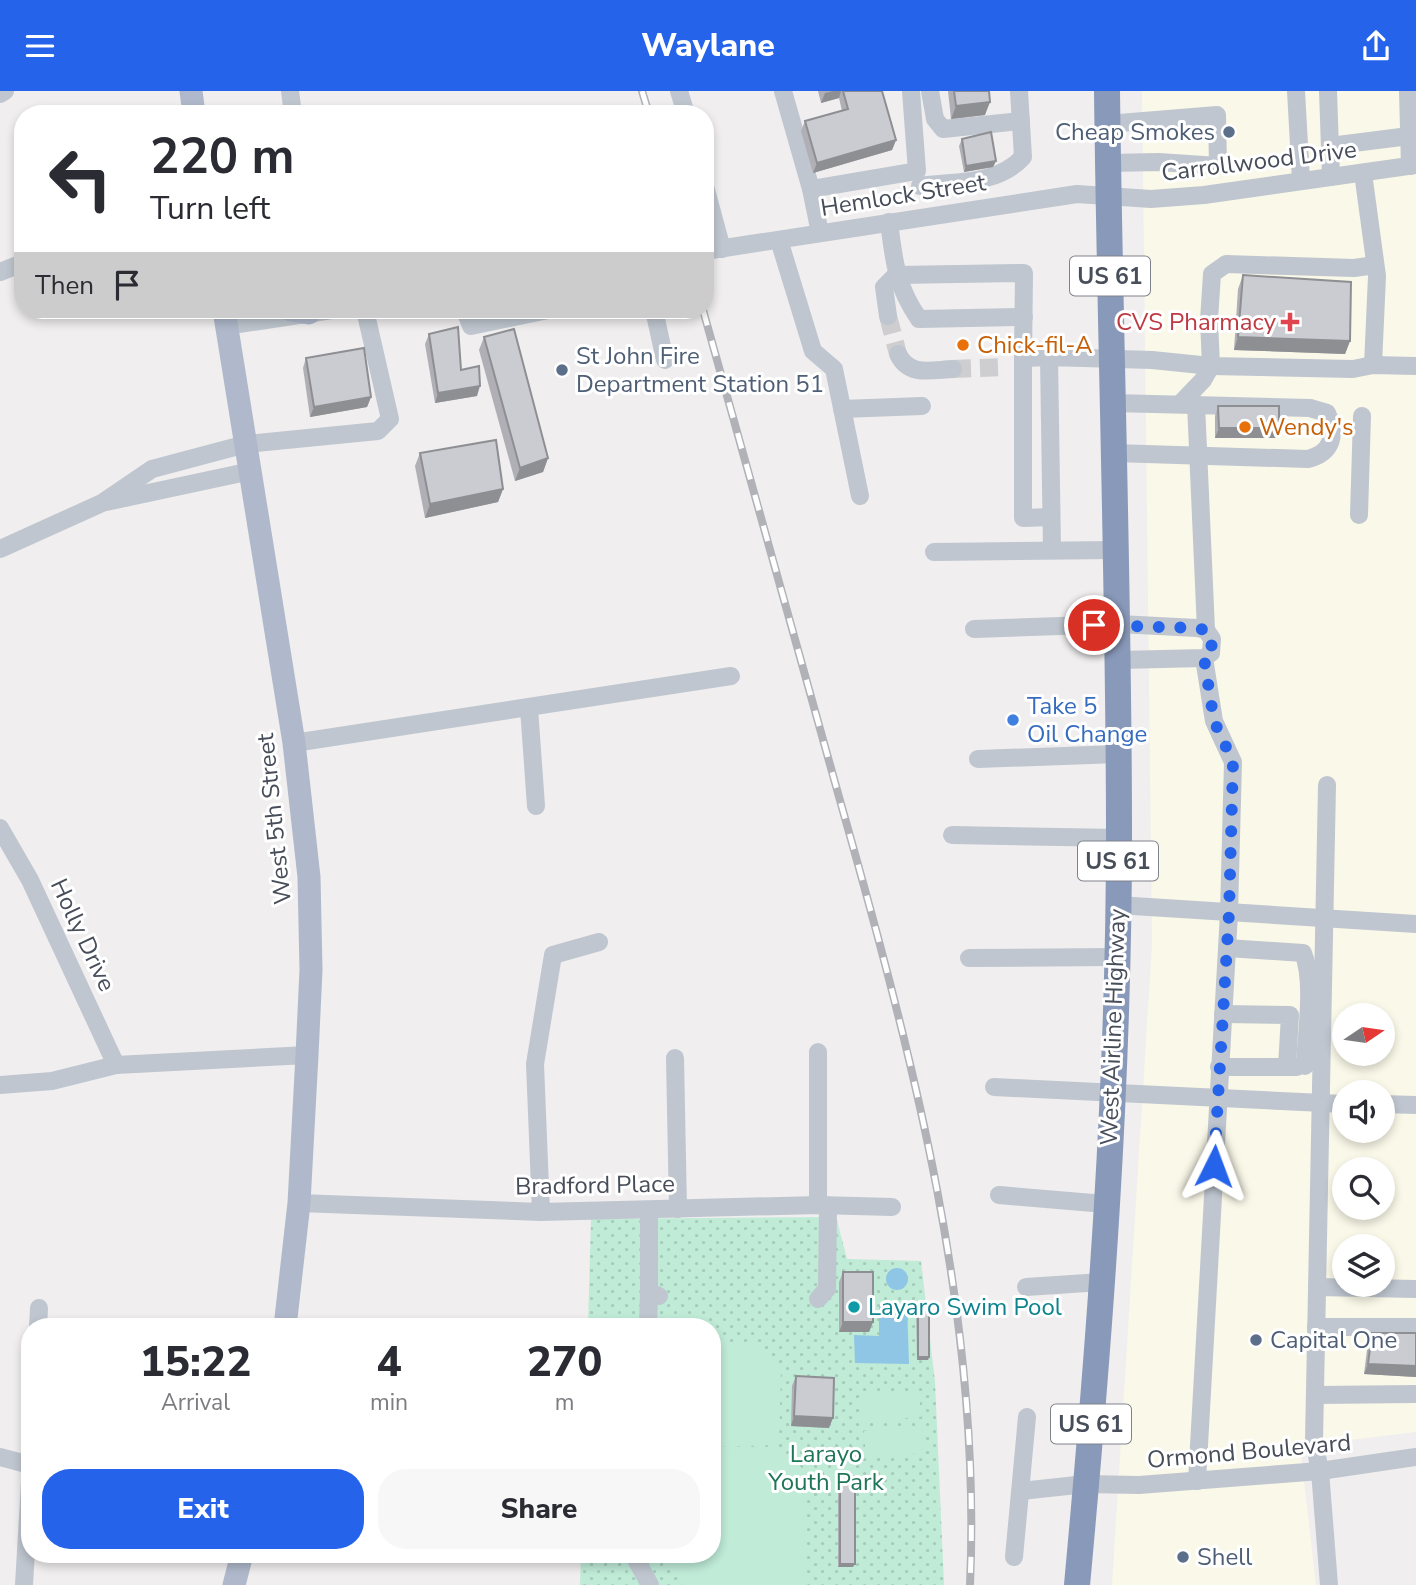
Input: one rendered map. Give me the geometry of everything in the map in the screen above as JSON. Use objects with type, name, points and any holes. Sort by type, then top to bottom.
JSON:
[{"type":"highway","name":"West Airline Highway","points":[[1077,1585],[1102,1282],[1113,1092],[1119,838],[1119,624],[1107,91]]},
{"type":"main road","name":"West 5th Street","points":[[225,319],[294,743],[309,877],[311,970],[307,1055],[299,1203],[286,1318]]},
{"type":"main road","points":[[234,1585],[240,1563]]},
{"type":"street","points":[[0,94],[5,91]]},
{"type":"street","points":[[783,91],[811,190],[820,233]]},
{"type":"street","points":[[911,91],[918,178],[925,217]]},
{"type":"street","points":[[930,91],[934,119],[943,129],[1021,121]]},
{"type":"street","points":[[811,190],[918,178],[995,177],[1012,170],[1023,157],[1019,91]]},
{"type":"street","points":[[1296,91],[1301,180]]},
{"type":"street","points":[[1328,91],[1331,177]]},
{"type":"street","points":[[1408,91],[1413,166]]},
{"type":"street","points":[[1107,124],[1217,115],[1218,166],[1159,162],[1108,163]]},
{"type":"street","points":[[1330,146],[1409,136]]},
{"type":"street","name":"Carrollwood Drive","points":[[1108,194],[1151,199],[1204,195],[1413,166]]},
{"type":"street","points":[[1363,173],[1376,265],[1373,365]]},
{"type":"street","name":"Hemlock Street","points":[[714,250],[1058,197],[1108,194]]},
{"type":"street","points":[[889,222],[896,275],[903,297],[919,319],[1024,317]]},
{"type":"street","points":[[779,240],[813,351],[834,369],[860,496]]},
{"type":"street","points":[[1225,406],[1212,387],[1209,320],[1212,274],[1226,264],[1354,268],[1376,265]]},
{"type":"street","points":[[888,316],[884,287],[896,275],[1024,273],[1023,518],[1051,517]]},
{"type":"street","points":[[0,549],[102,503],[152,470],[246,444],[378,431],[390,419],[367,319]]},
{"type":"street","points":[[468,319],[471,326],[505,319]]},
{"type":"street","points":[[656,319],[665,360]]},
{"type":"street","points":[[898,354],[904,367],[913,371],[954,369]]},
{"type":"street","points":[[1049,357],[1052,551]]},
{"type":"street","points":[[1007,367],[1023,358],[1049,357],[1112,358],[1211,366],[1353,369],[1373,365],[1416,366]]},
{"type":"street","points":[[1119,660],[1204,658],[1211,653],[1212,639],[1206,630],[1196,456],[1188,403],[1211,366]]},
{"type":"street","points":[[1113,403],[1310,408],[1327,413],[1333,425],[1330,446],[1322,456],[1308,459],[1114,453]]},
{"type":"street","points":[[842,409],[922,406]]},
{"type":"street","points":[[1359,515],[1362,416]]},
{"type":"street","points":[[102,503],[251,471]]},
{"type":"street","points":[[934,552],[1117,549]]},
{"type":"street","points":[[974,629],[1119,624],[1206,630]]},
{"type":"street","points":[[1197,1481],[1229,913],[1233,762],[1214,721],[1204,658]]},
{"type":"street","points":[[294,743],[731,675]]},
{"type":"street","points":[[529,708],[536,806]]},
{"type":"street","points":[[978,759],[1118,754]]},
{"type":"street","points":[[1304,1067],[1324,921],[1327,785]]},
{"type":"street","name":"Holly Drive","points":[[0,828],[30,880],[116,1065]]},
{"type":"street","points":[[952,835],[1119,838]]},
{"type":"street","points":[[1117,905],[1324,921],[1416,924]]},
{"type":"street","points":[[541,1212],[535,1064],[554,955],[599,942]]},
{"type":"street","points":[[1227,948],[1303,953],[1307,962],[1308,982],[1304,1067]]},
{"type":"street","points":[[969,958],[1116,957]]},
{"type":"street","points":[[1223,1013],[1290,1015],[1304,1067],[1321,1103],[1314,1441],[1320,1471],[1329,1585]]},
{"type":"street","points":[[818,1052],[823,1256],[827,1289],[818,1299]]},
{"type":"street","points":[[0,1085],[52,1081],[116,1065],[307,1055]]},
{"type":"street","points":[[675,1058],[678,1209]]},
{"type":"street","points":[[1219,1067],[1304,1067]]},
{"type":"street","points":[[994,1087],[1332,1103]]},
{"type":"street","points":[[1395,1104],[1416,1105]]},
{"type":"street","points":[[999,1195],[1105,1204]]},
{"type":"street","name":"Bradford Place","points":[[299,1203],[541,1212],[823,1205],[892,1207]]},
{"type":"street","points":[[649,1210],[654,1252],[654,1294],[650,1318]]},
{"type":"street","points":[[1026,1287],[1102,1282]]},
{"type":"street","points":[[1317,1287],[1416,1289]]},
{"type":"street","points":[[39,1318],[40,1308]]},
{"type":"street","points":[[1316,1327],[1416,1327]]},
{"type":"street","points":[[1315,1395],[1416,1394]]},
{"type":"street","points":[[1014,1557],[1027,1417]]},
{"type":"street","points":[[0,1457],[21,1463]]},
{"type":"street","name":"Ormond Boulevard","points":[[1021,1491],[1086,1484],[1139,1485],[1320,1471],[1416,1457]]},
{"type":"street","points":[[24,1585],[25,1563]]},
{"type":"street","points":[[638,1563],[650,1585]]},
{"type":"shaded area","points":[[1142,91],[1416,91],[1416,1432],[1300,1446],[1316,1585],[1112,1585],[1152,944]]},
{"type":"green space","name":"Larayo Youth Park","points":[[836,1217],[847,1259],[921,1261],[935,1382],[944,1585],[580,1585],[581,1563],[721,1563],[721,1318],[588,1318],[591,1219]]},
{"type":"green space","points":[[721,1342],[754,1344],[781,1371],[779,1445],[721,1447]]},
{"type":"green space","points":[[919,1391],[921,1417],[863,1421],[862,1395]]},
{"type":"green space","points":[[922,1427],[924,1453],[866,1457],[864,1431]]},
{"type":"green space","points":[[779,1447],[802,1468],[806,1585],[682,1585],[669,1563],[721,1563],[721,1449]]},
{"type":"water","points":[[897,1268],[905,1271],[908,1279],[905,1287],[897,1290],[889,1287],[886,1279],[889,1271]]},
{"type":"water","points":[[907,1306],[909,1364],[855,1363],[854,1335],[879,1336],[879,1307]]},
{"type":"building","points":[[843,91],[882,91],[896,140],[817,163],[805,121],[848,109]]},
{"type":"building","points":[[954,91],[989,91],[990,102],[956,106]]},
{"type":"building","points":[[991,132],[996,161],[966,166],[962,139]]},
{"type":"building","points":[[1243,275],[1351,282],[1350,341],[1238,337]]},
{"type":"building","points":[[458,327],[461,370],[479,366],[480,386],[438,393],[429,334]]},
{"type":"building","points":[[514,329],[548,458],[520,468],[484,337]]},
{"type":"building","points":[[364,348],[371,397],[314,407],[306,358]]},
{"type":"building","points":[[1218,406],[1279,406],[1279,428],[1219,428]]},
{"type":"building","points":[[496,440],[503,489],[430,504],[420,453]]},
{"type":"building","name":"Layaro Swim Pool","points":[[843,1272],[873,1272],[873,1322],[843,1322]]},
{"type":"building","points":[[918,1304],[929,1304],[929,1357],[918,1357]]},
{"type":"building","points":[[1372,1333],[1416,1333],[1416,1366],[1368,1364]]},
{"type":"building","points":[[796,1376],[834,1378],[833,1418],[794,1416]]},
{"type":"building","points":[[840,1476],[855,1476],[855,1564],[840,1564]]},
{"type":"tunnel","points":[[888,316],[898,354]]},
{"type":"tunnel","points":[[953,369],[1007,367]]},
{"type":"railway","points":[[642,91],[646,105]]},
{"type":"railway","points":[[706,319],[868,900],[917,1092],[937,1190],[965,1386],[971,1485],[970,1585]]},
{"type":"place","name":"Cheap Smokes","points":[[1229,132]]},
{"type":"place","name":"CVS Pharmacy","points":[[1290,322]]},
{"type":"place","name":"Chick-fil-A","points":[[963,345]]},
{"type":"place","name":"St John Fire Department Station 51","points":[[562,370]]},
{"type":"place","name":"Wendy's","points":[[1245,427]]},
{"type":"place","name":"Take 5 Oil Change","points":[[1013,720]]},
{"type":"place","name":"Layaro Swim Pool","points":[[854,1307]]},
{"type":"place","name":"Capital One","points":[[1256,1340]]},
{"type":"place","name":"Shell","points":[[1183,1557]]},
{"type":"route","points":[[1094,625],[1196,628],[1206,630],[1212,639],[1211,653],[1204,658],[1214,721],[1233,762],[1229,913],[1214,1166]]}]
